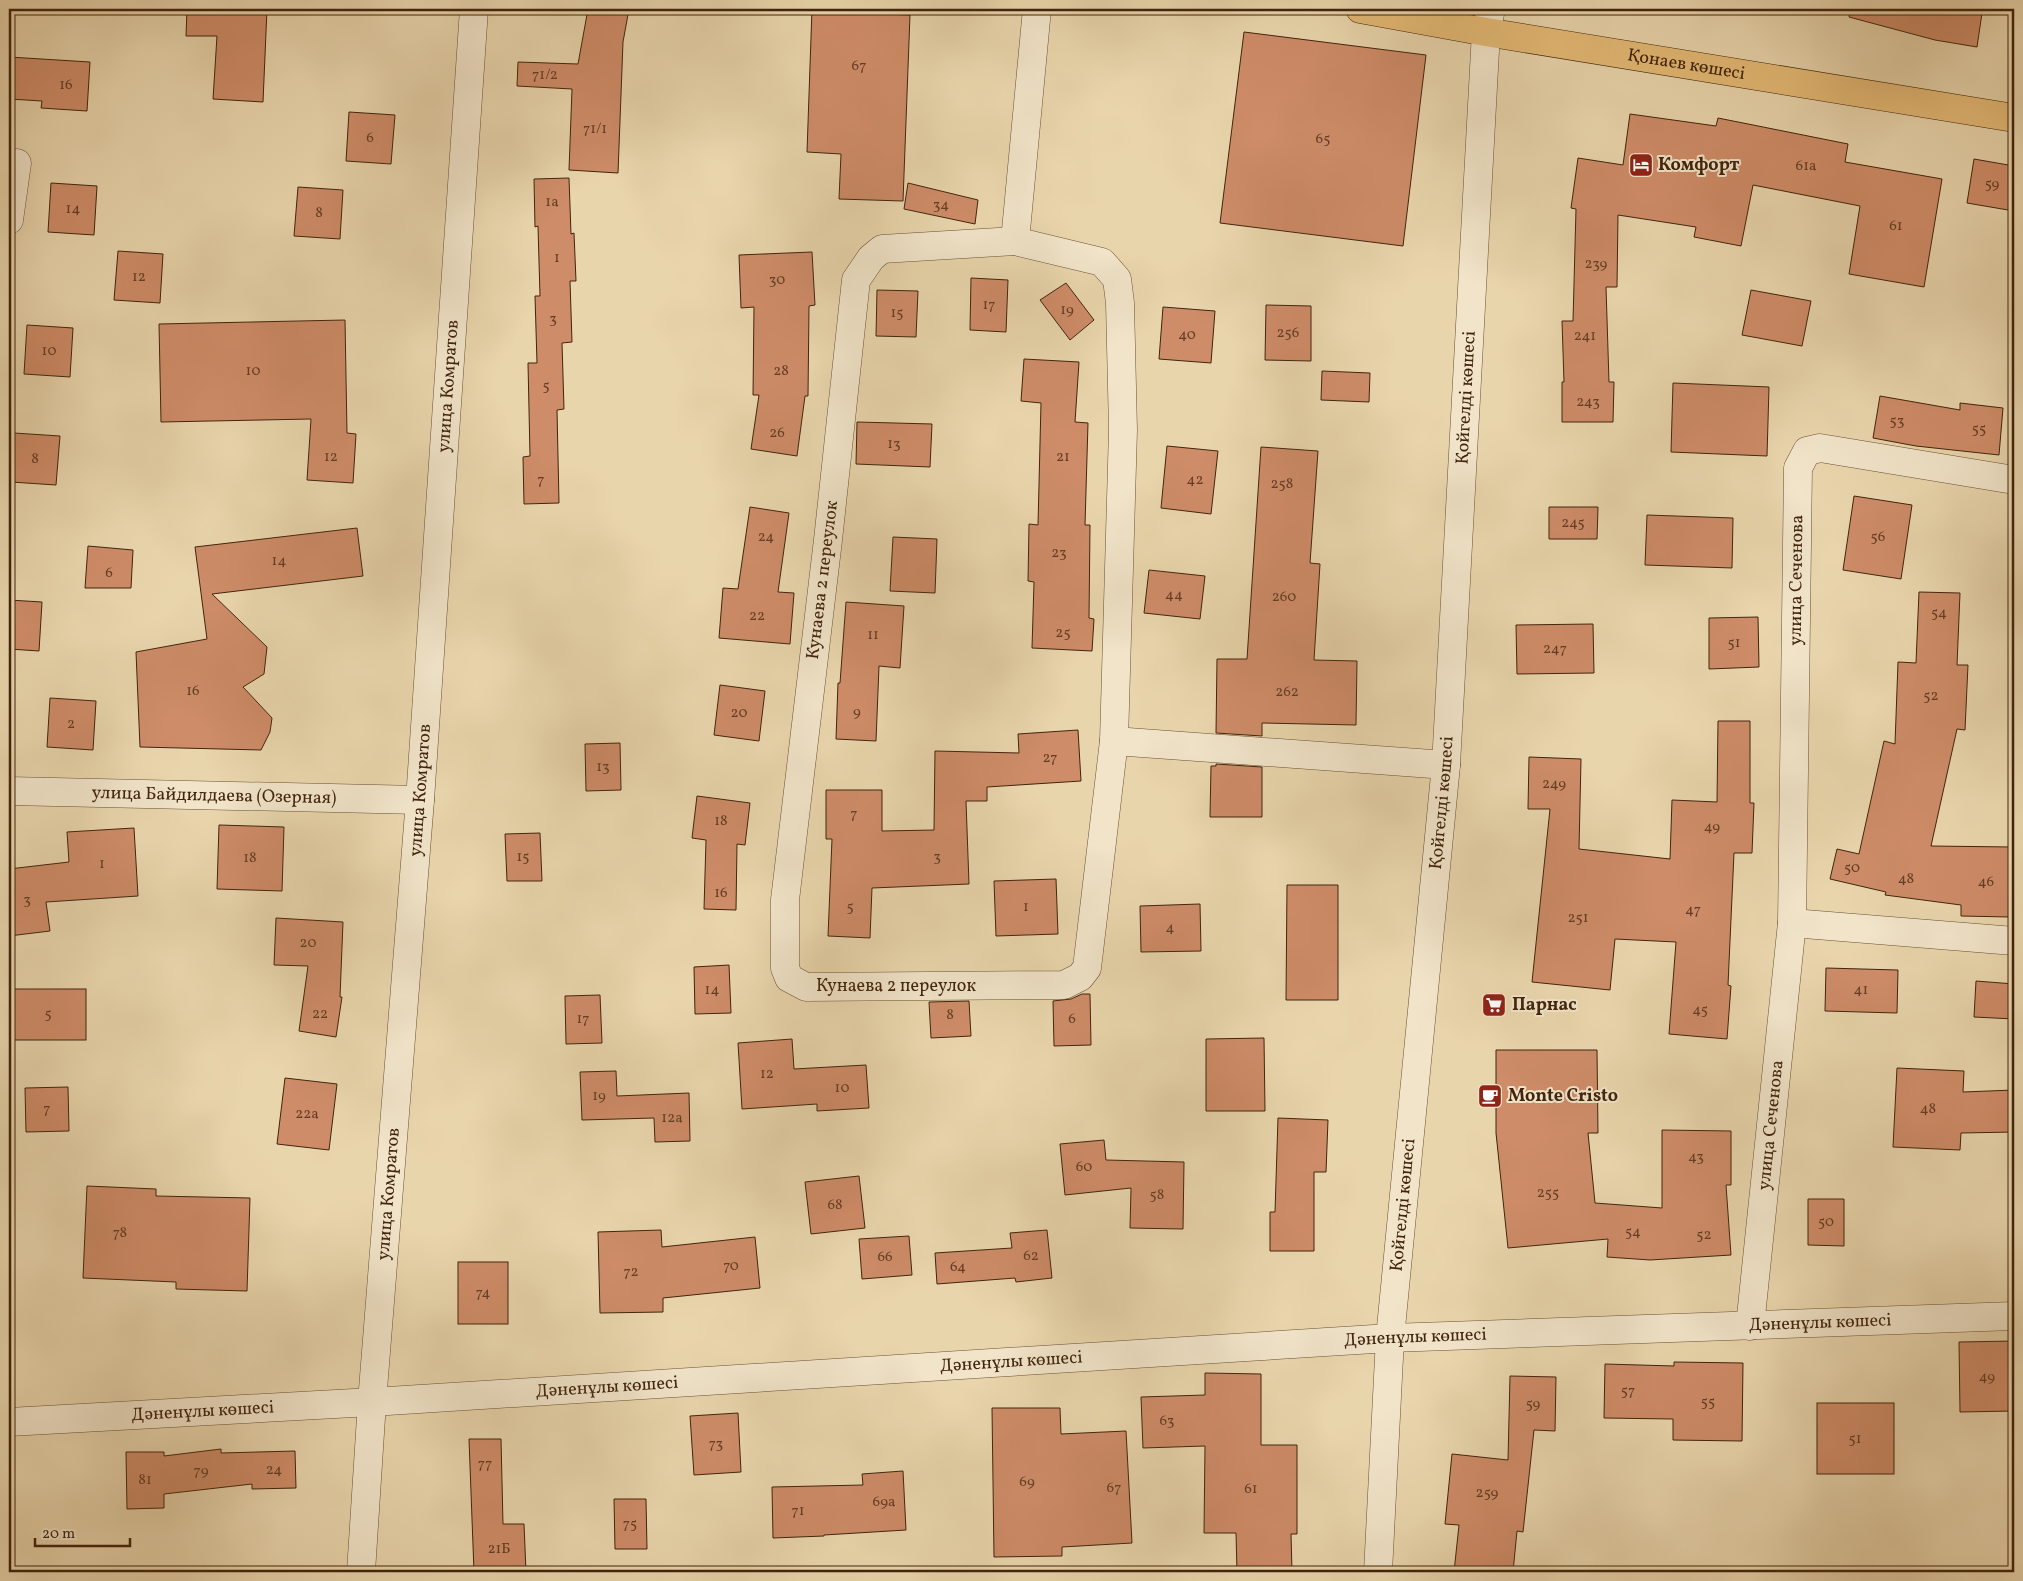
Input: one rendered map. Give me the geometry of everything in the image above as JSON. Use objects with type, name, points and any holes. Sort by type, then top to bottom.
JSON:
[{"type":"main road","name":"Қонаев көшесі","points":[[1360,9],[1488,20],[2014,118]]},
{"type":"street","name":"улица Комратов","points":[[361,1572],[372,1402],[420,800],[474,9]]},
{"type":"street","points":[[1015,241],[1037,9]]},
{"type":"street","name":"Қойгелді көшесі","points":[[1378,1572],[1390,1338],[1446,765],[1488,20]]},
{"type":"street","points":[[9,220],[17,163]]},
{"type":"street","name":"Кунаева 2 переулок","points":[[1015,241],[1102,262],[1116,279],[1120,303],[1123,430],[1114,741],[1087,968],[1080,977],[1064,985],[816,987],[806,987],[789,978],[785,968],[785,900],[828,540],[856,280],[871,258],[882,249],[1015,241]]},
{"type":"street","name":"улица Сеченова","points":[[1750,1326],[1792,923],[1798,468],[1807,451],[1820,448],[2014,480]]},
{"type":"street","points":[[1114,741],[1446,765]]},
{"type":"street","name":"улица Байдилдаева (Озерная)","points":[[9,791],[420,800]]},
{"type":"street","points":[[1792,923],[2014,941]]},
{"type":"street","name":"Дәненұлы көшесі","points":[[9,1422],[372,1402],[1390,1338],[2014,1316]]},
{"type":"building","points":[[187,9],[267,9],[263,102],[213,99],[217,36],[186,36]]},
{"type":"building","points":[[588,9],[629,9],[623,42],[618,173],[569,170],[572,89],[517,86],[518,62],[578,64]]},
{"type":"building","points":[[812,9],[883,9],[883,14],[910,15],[903,201],[839,199],[841,154],[807,152]]},
{"type":"building","points":[[1850,9],[1957,9],[1982,13],[1977,47],[1935,40],[1849,17]]},
{"type":"building","points":[[1244,32],[1426,55],[1403,246],[1220,223]]},
{"type":"building","points":[[9,57],[90,62],[87,111],[41,108],[42,101],[9,99]]},
{"type":"building","points":[[349,112],[395,115],[391,164],[346,161]]},
{"type":"building","points":[[1630,114],[1716,126],[1718,118],[1848,144],[1845,162],[1942,179],[1924,287],[1849,274],[1860,206],[1753,185],[1741,246],[1694,237],[1696,227],[1618,215],[1617,287],[1606,287],[1609,382],[1614,382],[1613,422],[1562,422],[1562,382],[1564,382],[1562,321],[1573,321],[1576,209],[1571,208],[1578,158],[1623,165]]},
{"type":"building","points":[[1974,159],[2014,166],[2014,211],[1967,203]]},
{"type":"building","points":[[569,178],[571,234],[574,233],[576,281],[570,281],[572,342],[562,343],[564,409],[557,410],[559,503],[524,504],[523,457],[530,456],[528,363],[537,363],[535,296],[540,296],[538,226],[535,227],[534,179]]},
{"type":"building","points":[[51,183],[97,186],[94,235],[48,232]]},
{"type":"building","points":[[908,183],[978,200],[975,224],[904,209]]},
{"type":"building","points":[[298,187],[343,190],[340,239],[294,236]]},
{"type":"building","points":[[118,251],[163,254],[160,303],[114,300]]},
{"type":"building","points":[[812,252],[815,305],[809,306],[808,396],[805,396],[797,456],[751,449],[759,395],[753,395],[754,307],[741,308],[739,255]]},
{"type":"building","points":[[971,278],[1008,280],[1006,332],[970,330]]},
{"type":"building","points":[[1066,283],[1094,320],[1070,340],[1040,300]]},
{"type":"building","points":[[877,290],[918,291],[916,337],[876,336]]},
{"type":"building","points":[[1751,290],[1811,301],[1802,346],[1742,335]]},
{"type":"building","points":[[1266,305],[1311,306],[1311,361],[1265,360]]},
{"type":"building","points":[[1163,307],[1215,311],[1211,363],[1159,359]]},
{"type":"building","points":[[345,320],[347,433],[356,434],[353,483],[307,480],[311,419],[161,422],[159,324]]},
{"type":"building","points":[[27,325],[73,328],[70,377],[24,374]]},
{"type":"building","points":[[1024,359],[1079,362],[1075,422],[1088,423],[1085,525],[1090,525],[1089,618],[1094,619],[1092,651],[1032,648],[1034,582],[1028,581],[1029,524],[1038,525],[1041,403],[1021,401]]},
{"type":"building","points":[[1322,371],[1370,373],[1369,402],[1321,400]]},
{"type":"building","points":[[1673,383],[1769,387],[1767,456],[1671,452]]},
{"type":"building","points":[[1880,396],[1960,410],[1960,403],[2003,408],[1999,455],[1916,446],[1873,438]]},
{"type":"building","points":[[857,422],[932,424],[930,467],[856,464]]},
{"type":"building","points":[[14,433],[60,436],[56,485],[11,482]]},
{"type":"building","points":[[1167,446],[1218,451],[1211,514],[1161,508]]},
{"type":"building","points":[[1261,447],[1318,451],[1310,563],[1320,564],[1314,660],[1357,661],[1356,725],[1262,723],[1262,736],[1216,733],[1217,659],[1247,659]]},
{"type":"building","points":[[1854,496],[1912,505],[1901,579],[1843,570]]},
{"type":"building","points":[[750,507],[789,513],[778,592],[794,593],[790,644],[719,638],[723,588],[738,589]]},
{"type":"building","points":[[1549,507],[1598,507],[1597,539],[1549,539]]},
{"type":"building","points":[[1647,515],[1733,518],[1732,568],[1645,565]]},
{"type":"building","points":[[357,528],[363,576],[212,594],[267,647],[264,674],[243,687],[272,718],[270,732],[261,750],[140,747],[136,652],[207,639],[195,547]]},
{"type":"building","points":[[893,537],[937,539],[935,593],[890,591]]},
{"type":"building","points":[[88,546],[133,550],[131,588],[85,588]]},
{"type":"building","points":[[1149,570],[1205,576],[1200,619],[1144,613]]},
{"type":"building","points":[[1919,592],[1960,593],[1957,665],[1968,665],[1965,730],[1957,729],[1931,846],[2012,847],[2010,917],[1961,916],[1961,905],[1885,895],[1886,892],[1830,879],[1837,849],[1859,854],[1884,741],[1895,744],[1898,662],[1916,663]]},
{"type":"building","points":[[9,600],[42,602],[39,651],[9,649]]},
{"type":"building","points":[[846,602],[904,606],[900,668],[879,666],[876,741],[836,739],[838,683],[840,683]]},
{"type":"building","points":[[1758,617],[1759,667],[1709,669],[1709,618]]},
{"type":"building","points":[[1593,624],[1594,673],[1517,674],[1516,625]]},
{"type":"building","points":[[720,685],[765,691],[759,741],[714,735]]},
{"type":"building","points":[[50,698],[96,701],[93,750],[47,747]]},
{"type":"building","points":[[1718,721],[1750,721],[1750,803],[1754,803],[1752,853],[1734,853],[1728,985],[1731,986],[1727,1039],[1669,1034],[1676,942],[1615,939],[1610,990],[1532,982],[1550,809],[1528,809],[1529,757],[1581,759],[1579,849],[1670,859],[1672,800],[1717,802]]},
{"type":"building","points":[[1078,730],[1081,781],[987,787],[987,801],[966,801],[969,884],[872,888],[870,938],[828,936],[832,839],[826,839],[826,790],[882,790],[882,831],[934,830],[935,751],[1019,753],[1018,734]]},
{"type":"building","points":[[620,743],[621,790],[586,791],[585,744]]},
{"type":"building","points":[[1216,764],[1262,767],[1262,817],[1210,817],[1211,766],[1216,766]]},
{"type":"building","points":[[697,796],[750,803],[745,845],[737,844],[736,910],[704,909],[706,840],[692,838]]},
{"type":"building","points":[[219,825],[284,827],[282,891],[217,889]]},
{"type":"building","points":[[134,828],[138,896],[46,902],[50,931],[9,936],[9,869],[69,862],[67,832]]},
{"type":"building","points":[[540,833],[542,881],[507,881],[505,834]]},
{"type":"building","points":[[1056,879],[1058,934],[996,936],[994,881]]},
{"type":"building","points":[[1287,885],[1338,885],[1338,1000],[1286,1000]]},
{"type":"building","points":[[1200,904],[1201,951],[1141,952],[1140,906]]},
{"type":"building","points":[[276,918],[343,922],[340,997],[342,997],[336,1037],[299,1031],[308,966],[274,965]]},
{"type":"building","points":[[729,965],[731,1013],[695,1014],[694,967]]},
{"type":"building","points":[[1826,968],[1898,970],[1897,1013],[1825,1011]]},
{"type":"building","points":[[1976,981],[2014,984],[2014,1019],[1974,1017]]},
{"type":"building","points":[[9,989],[86,989],[86,1040],[9,1040]]},
{"type":"building","points":[[1082,994],[1090,994],[1091,1045],[1054,1046],[1053,1001],[1071,999]]},
{"type":"building","points":[[600,995],[602,1043],[566,1044],[565,996]]},
{"type":"building","points":[[969,1001],[971,1036],[931,1038],[929,1002]]},
{"type":"building","points":[[1264,1038],[1265,1111],[1206,1111],[1206,1039]]},
{"type":"building","points":[[792,1039],[794,1069],[866,1065],[869,1108],[817,1111],[817,1104],[742,1109],[738,1043]]},
{"type":"building","points":[[1496,1050],[1597,1050],[1598,1133],[1588,1133],[1595,1203],[1662,1208],[1662,1130],[1731,1131],[1731,1185],[1726,1185],[1731,1255],[1650,1260],[1607,1257],[1608,1239],[1508,1248],[1496,1133]]},
{"type":"building","points":[[1897,1068],[1964,1071],[1963,1092],[2014,1090],[2014,1132],[1961,1133],[1960,1150],[1893,1147]]},
{"type":"building","points":[[616,1071],[617,1096],[689,1093],[690,1141],[655,1142],[654,1118],[582,1120],[580,1072]]},
{"type":"building","points":[[285,1078],[337,1084],[329,1150],[277,1144]]},
{"type":"building","points":[[68,1087],[69,1131],[26,1132],[25,1088]]},
{"type":"building","points":[[1278,1118],[1328,1120],[1326,1172],[1314,1172],[1314,1251],[1270,1251],[1270,1212],[1275,1212]]},
{"type":"building","points":[[1104,1140],[1106,1160],[1184,1162],[1183,1229],[1130,1228],[1131,1188],[1065,1195],[1060,1144]]},
{"type":"building","points":[[859,1176],[865,1228],[811,1234],[805,1182]]},
{"type":"building","points":[[87,1186],[156,1189],[156,1196],[250,1198],[247,1291],[176,1289],[176,1282],[83,1278]]},
{"type":"building","points":[[1808,1199],[1844,1199],[1844,1246],[1808,1245]]},
{"type":"building","points":[[661,1230],[662,1247],[755,1237],[760,1288],[663,1298],[663,1312],[600,1313],[598,1232]]},
{"type":"building","points":[[1047,1230],[1052,1278],[1016,1282],[1015,1278],[937,1284],[935,1253],[1012,1248],[1010,1233]]},
{"type":"building","points":[[909,1236],[912,1275],[862,1279],[859,1239]]},
{"type":"building","points":[[458,1262],[508,1262],[508,1324],[458,1324]]},
{"type":"building","points":[[2014,1341],[2014,1411],[1960,1412],[1959,1342]]},
{"type":"building","points":[[1674,1362],[1743,1363],[1742,1441],[1673,1440],[1673,1419],[1604,1418],[1605,1364],[1674,1366]]},
{"type":"building","points":[[1205,1373],[1261,1374],[1261,1445],[1297,1445],[1297,1534],[1291,1534],[1292,1572],[1237,1572],[1236,1533],[1204,1533],[1205,1446],[1143,1448],[1141,1397],[1205,1395]]},
{"type":"building","points":[[1510,1376],[1556,1377],[1555,1431],[1534,1430],[1523,1532],[1517,1531],[1513,1572],[1454,1572],[1459,1525],[1445,1524],[1452,1454],[1508,1460]]},
{"type":"building","points":[[1817,1403],[1894,1403],[1894,1474],[1817,1474]]},
{"type":"building","points":[[992,1408],[1060,1408],[1061,1434],[1126,1431],[1132,1543],[1062,1547],[1062,1556],[994,1557]]},
{"type":"building","points":[[738,1413],[741,1472],[694,1475],[690,1416]]},
{"type":"building","points":[[469,1439],[501,1439],[503,1524],[524,1524],[526,1572],[474,1572]]},
{"type":"building","points":[[221,1449],[221,1453],[295,1451],[296,1488],[252,1489],[252,1484],[164,1494],[164,1508],[127,1509],[126,1452],[164,1452],[164,1456]]},
{"type":"building","points":[[903,1471],[906,1530],[773,1538],[772,1487],[863,1485],[862,1474]]},
{"type":"building","points":[[614,1499],[646,1499],[647,1549],[615,1549]]},
{"type":"place","name":"Комфорт","points":[[1641,165]]},
{"type":"place","name":"Парнас","points":[[1494,1005]]},
{"type":"place","name":"Monte Cristo","points":[[1490,1096]]}]
